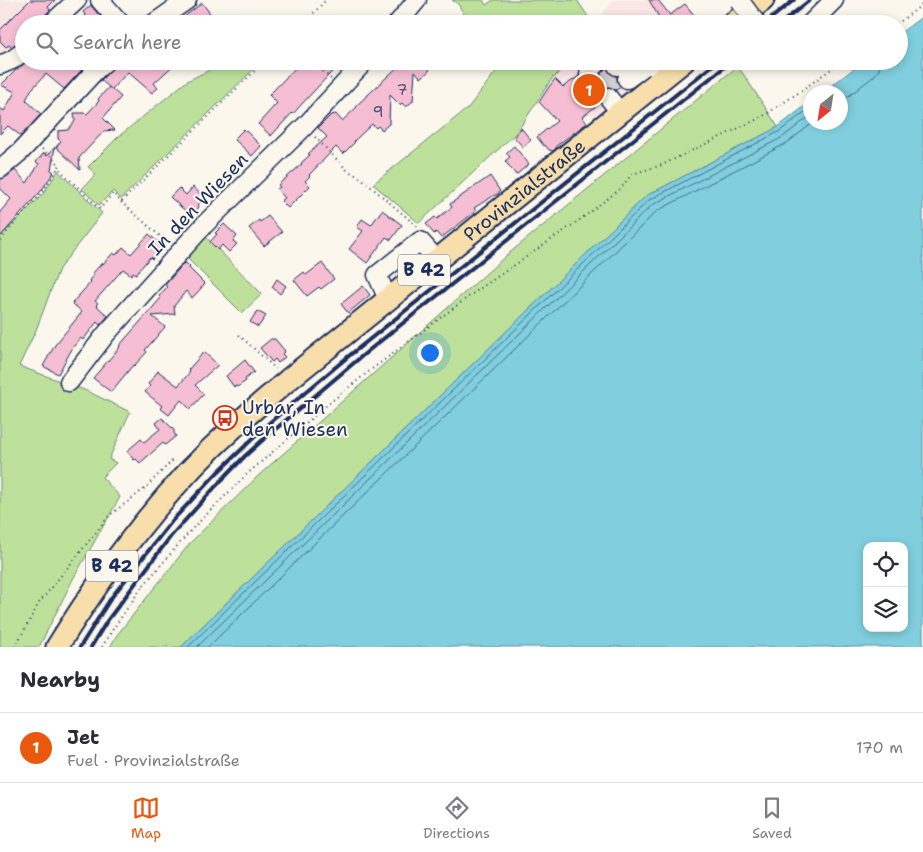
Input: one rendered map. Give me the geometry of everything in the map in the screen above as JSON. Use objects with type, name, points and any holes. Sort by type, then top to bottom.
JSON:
[{"type":"main road","points":[[744,15],[763,0]]},
{"type":"main road","name":"Provinzialstraße","points":[[57,647],[116,561],[173,489],[232,428],[288,380],[437,260],[614,105],[673,70]]},
{"type":"street","points":[[100,0],[113,15]]},
{"type":"street","points":[[165,15],[187,0]]},
{"type":"street","points":[[405,15],[417,0]]},
{"type":"street","points":[[739,0],[750,15]]},
{"type":"street","points":[[819,15],[834,0]]},
{"type":"street","points":[[59,15],[71,2]]},
{"type":"street","points":[[0,65],[15,58]]},
{"type":"street","points":[[0,169],[31,140],[91,70]]},
{"type":"street","name":"In den Wiesen","points":[[69,382],[106,334],[179,252],[305,126],[357,70]]},
{"type":"street","points":[[660,70],[665,76]]},
{"type":"path","points":[[312,15],[326,0]]},
{"type":"path","points":[[908,16],[923,4]]},
{"type":"path","points":[[121,202],[257,70]]},
{"type":"path","points":[[322,70],[341,88]]},
{"type":"path","points":[[102,647],[112,629],[142,587],[192,529],[246,475],[328,404],[372,369],[475,292],[581,219],[620,188],[632,174],[662,165],[762,116],[830,70]]},
{"type":"path","points":[[305,126],[347,170],[362,179],[423,233]]},
{"type":"path","points":[[0,240],[43,191],[60,165],[31,140]]},
{"type":"path","points":[[58,168],[100,209],[113,193],[179,252]]},
{"type":"path","points":[[239,336],[288,380]]},
{"type":"path","points":[[14,647],[39,603],[110,516],[142,490],[174,460],[196,464]]},
{"type":"shaded area","points":[[0,0],[65,1],[50,15],[15,15],[15,49],[0,59]]},
{"type":"shaded area","points":[[613,0],[649,0],[658,15],[602,15]]},
{"type":"shaded area","points":[[561,70],[655,70],[596,120],[554,78]]},
{"type":"green space","points":[[452,0],[483,0],[486,5],[493,0],[577,0],[587,15],[465,15],[458,4]]},
{"type":"green space","points":[[210,70],[253,70],[121,199],[113,191],[99,205],[82,189],[96,174],[88,167],[118,137],[187,81]]},
{"type":"green space","points":[[497,70],[561,70],[553,77],[517,132],[419,223],[373,184],[468,108]]},
{"type":"green space","points":[[733,70],[741,70],[778,127],[646,196],[181,647],[110,647],[117,635],[191,542],[258,476],[507,255]]},
{"type":"green space","points":[[58,171],[102,213],[59,269],[36,330],[19,366],[87,391],[130,412],[109,459],[116,463],[102,477],[120,497],[73,579],[39,647],[0,647],[0,237],[43,194]]},
{"type":"green space","points":[[204,235],[262,294],[242,313],[185,256]]},
{"type":"water","points":[[923,16],[923,647],[181,647],[646,196],[778,127],[803,107],[803,130],[848,130],[848,85],[832,85],[852,70],[908,70],[908,27]]},
{"type":"building","points":[[30,0],[55,0],[48,7],[50,10],[45,15],[15,15]]},
{"type":"building","points":[[649,0],[658,0],[670,15],[658,15]]},
{"type":"building","points":[[202,3],[211,15],[187,15]]},
{"type":"building","points":[[685,4],[694,15],[670,15]]},
{"type":"building","points":[[91,5],[99,15],[85,15],[83,12]]},
{"type":"building","points":[[15,15],[15,44],[11,47],[9,45],[6,47],[0,41],[0,30]]},
{"type":"building","points":[[16,70],[82,70],[64,89],[46,74],[31,90],[26,100],[41,114],[21,136],[8,126],[0,134],[0,108],[4,111],[15,92],[1,85]]},
{"type":"building","points":[[111,70],[168,70],[154,83],[158,88],[152,93],[128,72],[112,89],[121,97],[103,118],[115,130],[104,131],[79,158],[80,170],[56,147],[61,141],[58,139],[58,131],[68,130],[75,121],[74,113],[87,114],[99,101],[98,99],[109,87],[101,80]]},
{"type":"building","points":[[293,70],[334,70],[271,136],[258,124],[277,103],[269,95]]},
{"type":"building","points":[[394,70],[429,70],[421,78],[415,71],[413,101],[406,107],[402,103],[400,105],[390,95],[389,124],[382,130],[372,124],[343,154],[336,147],[309,175],[305,181],[310,186],[288,208],[281,201],[285,198],[277,189],[280,187],[278,185],[302,164],[310,155],[308,154],[327,137],[318,128],[331,115],[336,114],[342,121]]},
{"type":"building","points":[[604,70],[608,70],[613,76],[617,76],[617,81],[621,87],[616,90],[607,86],[602,88],[598,94],[600,103],[582,117],[587,123],[556,146],[553,151],[549,150],[537,137],[557,121],[539,102],[549,87],[555,79],[563,87],[579,76],[584,84],[594,86],[599,83],[601,73]]},
{"type":"building","points":[[521,128],[531,140],[523,147],[514,137]]},
{"type":"building","points":[[244,129],[261,146],[252,156],[234,139]]},
{"type":"building","points":[[514,146],[529,164],[516,175],[505,161],[510,157],[506,153]]},
{"type":"building","points":[[55,147],[51,170],[54,172],[41,191],[0,237],[0,212],[11,199],[0,188],[0,179],[15,170],[27,183],[39,164],[36,162],[44,153],[47,156]]},
{"type":"building","points":[[490,176],[500,191],[498,194],[474,208],[476,211],[441,238],[436,232],[434,234],[426,224],[435,217],[437,219],[452,207],[450,204]]},
{"type":"building","points":[[193,187],[205,198],[191,216],[170,197],[179,188],[186,195]]},
{"type":"building","points":[[382,210],[402,225],[391,240],[386,237],[367,263],[349,249],[363,231],[357,227],[362,219],[371,225]]},
{"type":"building","points":[[268,216],[282,232],[264,246],[249,228]]},
{"type":"building","points":[[224,224],[237,236],[233,241],[237,244],[229,252],[222,245],[218,250],[210,242],[217,234],[215,233]]},
{"type":"building","points":[[149,234],[163,247],[152,259],[150,257],[136,274],[133,272],[131,275],[123,269],[95,301],[98,303],[96,305],[108,316],[100,325],[97,322],[83,340],[81,338],[73,347],[58,374],[43,366],[55,345],[82,312],[72,303],[91,282],[89,280],[94,275],[92,274],[113,253],[116,255],[123,247],[131,254]]},
{"type":"building","points":[[185,262],[205,284],[192,298],[186,291],[174,306],[175,314],[152,316],[165,327],[145,350],[147,352],[133,365],[111,392],[93,378],[161,298],[159,296],[167,287],[165,285]]},
{"type":"building","points":[[322,263],[334,279],[321,289],[319,287],[307,296],[294,280],[304,272],[306,275]]},
{"type":"building","points":[[277,279],[286,286],[280,294],[272,287]]},
{"type":"building","points":[[363,286],[370,295],[348,313],[341,304]]},
{"type":"building","points":[[257,311],[266,316],[258,327],[250,322]]},
{"type":"building","points":[[271,339],[275,339],[285,351],[282,354],[285,357],[278,363],[275,359],[272,362],[260,348]]},
{"type":"building","points":[[204,352],[218,365],[195,385],[204,394],[190,409],[181,400],[169,415],[160,408],[162,406],[145,392],[150,386],[148,384],[158,371],[178,386],[190,372],[188,370]]},
{"type":"building","points":[[245,360],[254,372],[245,379],[246,381],[234,387],[226,376]]},
{"type":"building","points":[[162,418],[174,430],[176,436],[165,445],[163,443],[140,463],[136,459],[134,460],[127,451],[141,439],[144,442],[160,429],[156,423]]},
{"type":"tunnel","points":[[600,88],[622,72]]},
{"type":"railway","points":[[775,15],[794,0]]},
{"type":"railway","points":[[791,15],[810,0]]},
{"type":"railway","points":[[80,647],[111,598],[172,521],[217,473],[269,423],[350,355],[707,70]]},
{"type":"railway","points":[[91,647],[107,621],[171,536],[245,456],[368,351],[721,70]]},
{"type":"place","name":"Jet","points":[[589,90]]},
{"type":"place","name":"Urbar, In den Wiesen","points":[[225,418]]}]
